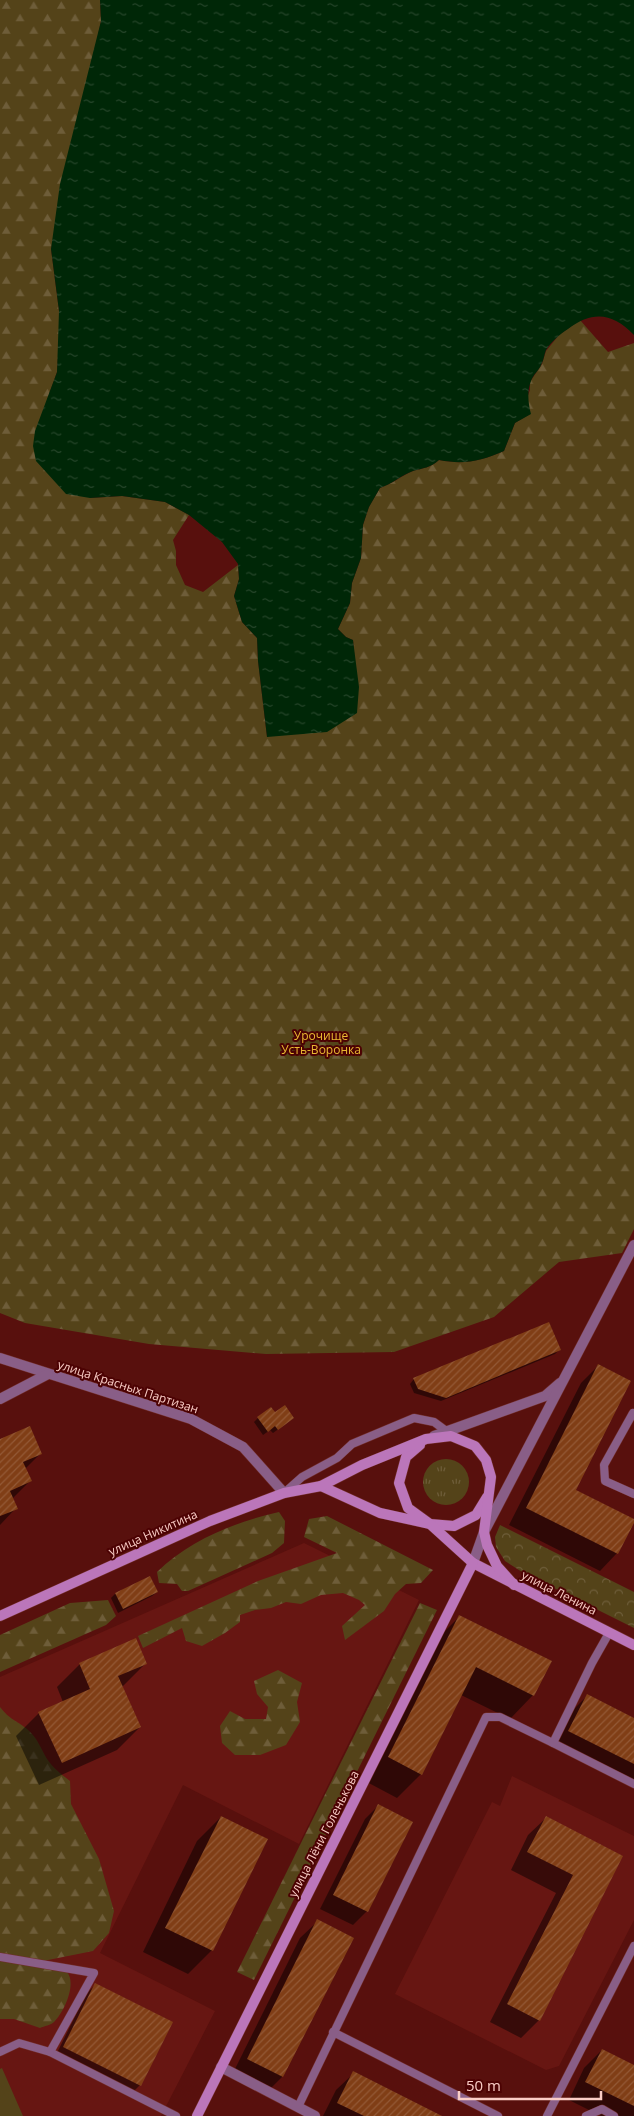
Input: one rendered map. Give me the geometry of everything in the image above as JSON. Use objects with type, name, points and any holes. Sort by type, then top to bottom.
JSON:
[{"type":"main road","points":[[430,1524],[408,1508],[399,1483],[406,1457],[426,1439],[452,1436],[475,1446],[486,1460],[491,1477],[484,1532],[487,1545],[497,1566],[514,1585]]},
{"type":"main road","name":"улица Никитина","points":[[0,1616],[210,1521],[284,1492],[321,1486],[362,1465],[426,1439]]},
{"type":"main road","points":[[321,1486],[380,1513],[430,1524],[454,1526],[476,1515],[489,1494]]},
{"type":"main road","name":"улица Ленина","points":[[430,1524],[473,1563],[634,1645]]},
{"type":"main road","name":"улица Лёни Голенькова","points":[[197,2116],[473,1563]]},
{"type":"street","points":[[473,1563],[484,1532],[634,1245]]},
{"type":"street","name":"улица Красных Партизан","points":[[0,1358],[191,1418],[243,1447],[284,1492]]},
{"type":"street","points":[[0,1399],[48,1374]]},
{"type":"street","points":[[426,1439],[545,1396],[565,1379]]},
{"type":"street","points":[[221,2067],[315,2116]]},
{"type":"lane","points":[[633,1413],[604,1465],[605,1480],[634,1494]]},
{"type":"lane","points":[[284,1492],[302,1477],[337,1458],[352,1444],[414,1418],[434,1422],[445,1432],[475,1446]]},
{"type":"lane","points":[[553,1743],[592,1663],[609,1633]]},
{"type":"lane","points":[[298,2107],[486,1717],[500,1717],[634,1784]]},
{"type":"lane","points":[[547,2116],[634,1946]]},
{"type":"lane","points":[[0,1957],[94,1973],[50,2052]]},
{"type":"lane","points":[[333,2032],[498,2116]]},
{"type":"lane","points":[[0,2052],[19,2043],[50,2052],[176,2116]]},
{"type":"lane","points":[[586,2116],[602,2110],[614,2116]]},
{"type":"shaded area","points":[[304,1543],[419,1600],[299,1844],[183,1785],[100,1953],[215,2011],[161,2116],[0,2116],[0,1677]]},
{"type":"shaded area","points":[[512,1776],[634,1836],[634,1920],[559,2066],[546,2070],[395,1994],[492,1802],[500,1806]]},
{"type":"green space","name":"Урочище Усть-Воронка","points":[[0,0],[100,0],[101,21],[51,249],[59,311],[59,342],[57,372],[47,400],[90,498],[122,496],[165,502],[189,515],[173,540],[176,551],[176,565],[185,585],[203,592],[238,565],[239,579],[234,596],[242,622],[257,638],[267,737],[355,662],[353,640],[346,637],[338,629],[350,603],[352,583],[361,558],[363,525],[369,507],[380,488],[439,460],[472,461],[504,451],[515,423],[530,414],[527,398],[530,382],[542,364],[546,351],[559,335],[580,320],[608,352],[634,343],[634,1229],[622,1253],[559,1262],[494,1317],[394,1352],[266,1354],[149,1344],[25,1323],[0,1313]]},
{"type":"green space","points":[[441,1459],[451,1459],[465,1469],[469,1482],[465,1495],[459,1501],[451,1505],[441,1505],[427,1495],[423,1487],[423,1477],[433,1463]]},
{"type":"green space","points":[[279,1512],[285,1521],[284,1543],[272,1553],[188,1591],[182,1591],[177,1584],[159,1583],[157,1572],[199,1542],[246,1521]]},
{"type":"green space","points":[[327,1516],[433,1570],[421,1583],[406,1584],[395,1594],[384,1611],[345,1640],[342,1626],[365,1605],[359,1600],[343,1593],[321,1595],[301,1604],[286,1602],[271,1608],[255,1610],[240,1615],[240,1622],[202,1646],[186,1641],[182,1628],[143,1648],[138,1636],[258,1581],[337,1553],[304,1537],[309,1519]]},
{"type":"green space","points":[[500,1525],[634,1592],[634,1628],[522,1572],[505,1561],[496,1547],[495,1537]]},
{"type":"green space","points":[[108,1600],[116,1616],[106,1625],[0,1672],[0,1635],[70,1603]]},
{"type":"green space","points":[[420,1603],[437,1610],[254,1980],[237,1972]]},
{"type":"green space","points":[[278,1670],[302,1683],[297,1702],[300,1722],[286,1745],[260,1755],[235,1755],[222,1743],[220,1726],[230,1711],[245,1719],[266,1719],[268,1707],[257,1694],[254,1681]]},
{"type":"green space","points":[[0,1707],[30,1732],[49,1762],[70,1781],[71,1804],[99,1859],[114,1911],[109,1933],[93,1951],[43,1961],[65,1970],[70,1977],[71,1983],[68,1998],[58,2017],[53,2023],[40,2028],[14,2019],[0,2019]]},
{"type":"green space","points":[[2,2068],[23,2116],[0,2116],[0,2069]]},
{"type":"water","points":[[100,0],[634,0],[634,335],[610,318],[594,317],[577,323],[559,336],[546,350],[542,363],[532,379],[529,389],[528,397],[531,414],[515,423],[504,451],[472,461],[439,460],[380,488],[369,507],[363,525],[361,558],[352,583],[350,603],[338,629],[346,637],[353,640],[359,687],[357,713],[327,732],[267,737],[257,638],[242,622],[234,596],[239,579],[238,564],[222,542],[189,515],[165,502],[122,496],[90,498],[66,494],[36,461],[33,446],[35,431],[57,372],[59,311],[51,249],[60,184],[101,21]]},
{"type":"building","points":[[549,1322],[561,1350],[446,1398],[418,1389],[413,1378]]},
{"type":"building","points":[[598,1364],[631,1381],[576,1490],[634,1519],[634,1523],[618,1554],[526,1508]]},
{"type":"building","points":[[285,1405],[294,1418],[278,1430],[275,1426],[268,1432],[257,1417],[271,1407],[275,1412]]},
{"type":"building","points":[[30,1426],[42,1454],[23,1462],[32,1481],[10,1491],[18,1509],[0,1516],[0,1439]]},
{"type":"building","points":[[150,1576],[158,1592],[123,1609],[115,1593]]},
{"type":"building","points":[[459,1615],[552,1661],[534,1696],[476,1667],[422,1775],[388,1757]]},
{"type":"building","points":[[136,1638],[147,1664],[118,1676],[141,1727],[62,1763],[38,1712],[90,1689],[79,1663]]},
{"type":"building","points":[[587,1694],[634,1718],[634,1764],[568,1731]]},
{"type":"building","points":[[378,1804],[413,1822],[368,1912],[333,1895]]},
{"type":"building","points":[[221,1816],[268,1839],[213,1951],[165,1928]]},
{"type":"building","points":[[546,1816],[623,1856],[540,2021],[507,2004],[573,1875],[527,1852]]},
{"type":"building","points":[[317,1919],[354,1938],[283,2077],[247,2059]]},
{"type":"building","points":[[95,1983],[173,2022],[141,2086],[63,2047]]},
{"type":"building","points":[[602,2049],[634,2065],[634,2106],[585,2082]]},
{"type":"building","points":[[353,2071],[442,2116],[364,2116],[337,2103]]}]
